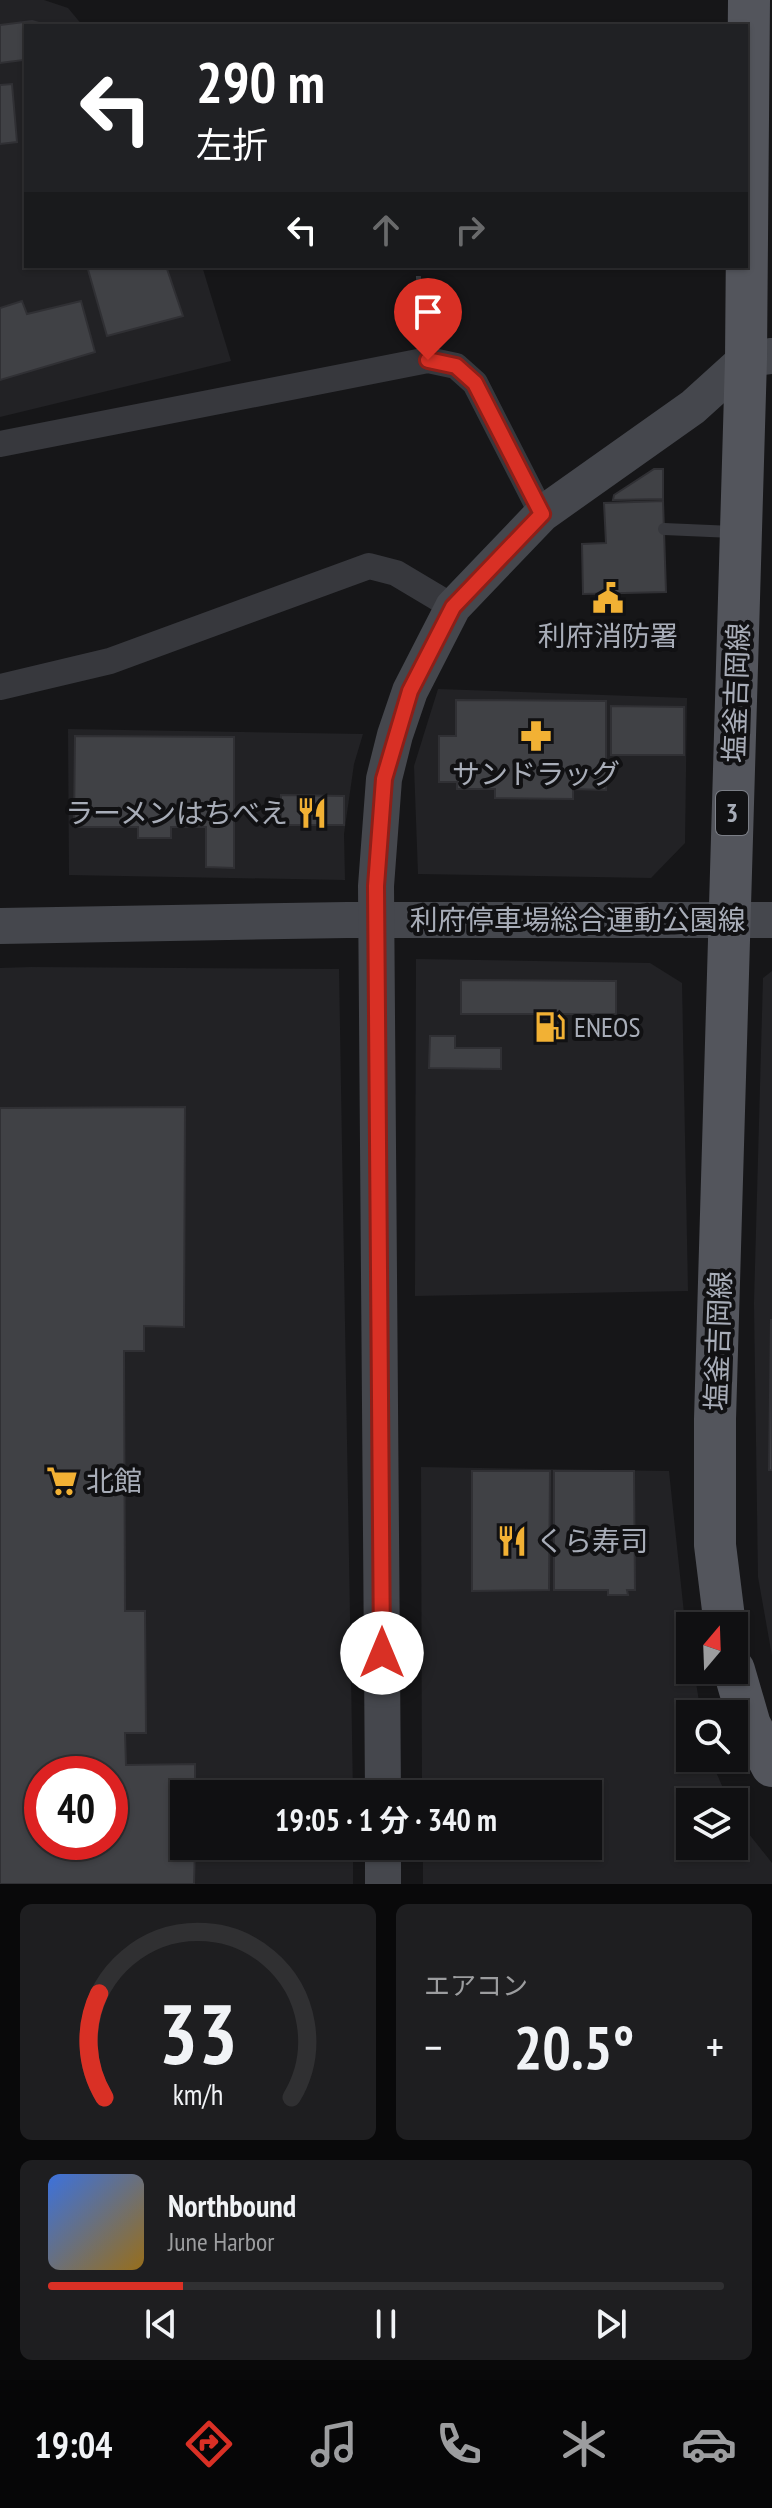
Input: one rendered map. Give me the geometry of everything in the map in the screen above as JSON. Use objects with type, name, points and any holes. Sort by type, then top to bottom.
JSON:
[{"type":"main road","name":"塩釜吉岡線","points":[[723,1612],[715,1545],[715,1435],[729,921],[741,532],[759,357],[749,0]]},
{"type":"main road","points":[[738,1684],[750,1725],[772,1766]]},
{"type":"street","points":[[383,1780],[378,831],[384,779],[395,735],[410,691],[453,607],[542,514],[759,357]]},
{"type":"street","points":[[0,444],[423,362],[456,366],[475,383],[542,514]]},
{"type":"street","points":[[0,687],[110,661],[369,566],[396,573],[453,607]]},
{"type":"street","name":"利府停車場総合運動公園線","points":[[0,926],[377,920],[772,920]]},
{"type":"street","points":[[383,1860],[383,1884]]},
{"type":"lane","points":[[664,529],[741,532]]},
{"type":"path","points":[[418,268],[423,362]]},
{"type":"shaded area","points":[[0,0],[44,0],[68,8],[81,24],[24,24],[24,268],[203,268],[231,361],[0,417]]},
{"type":"shaded area","points":[[438,689],[687,698],[685,843],[651,878],[418,874],[414,766]]},
{"type":"shaded area","points":[[68,729],[363,734],[354,764],[344,834],[345,880],[69,875]]},
{"type":"shaded area","points":[[416,959],[650,963],[682,983],[688,1291],[415,1296]]},
{"type":"shaded area","points":[[0,968],[339,969],[353,1780],[170,1780],[170,1860],[353,1860],[353,1884],[0,1884]]},
{"type":"shaded area","points":[[772,971],[772,1656],[758,1577],[754,1303],[763,978]]},
{"type":"shaded area","points":[[421,1467],[669,1471],[684,1612],[676,1612],[676,1684],[696,1684],[699,1700],[676,1700],[676,1772],[716,1772],[723,1788],[676,1788],[676,1860],[748,1860],[748,1833],[772,1863],[772,1884],[423,1884],[423,1860],[602,1860],[602,1780],[422,1780]]},
{"type":"building","points":[[32,21],[42,24],[24,24],[24,64],[23,60],[0,63],[0,25]]},
{"type":"building","points":[[12,84],[17,142],[0,144],[0,85]]},
{"type":"building","points":[[88,268],[167,268],[183,316],[107,336]]},
{"type":"building","points":[[22,301],[27,314],[81,301],[95,352],[0,380],[0,308]]},
{"type":"building","points":[[654,469],[663,469],[663,499],[613,500],[614,495]]},
{"type":"building","points":[[663,501],[666,592],[583,594],[582,544],[606,543],[604,503]]},
{"type":"building","points":[[456,700],[606,701],[606,790],[573,789],[573,799],[495,798],[495,789],[457,789],[457,782],[439,782],[439,736],[456,736]]},
{"type":"building","points":[[611,706],[684,707],[684,755],[611,755]]},
{"type":"building","points":[[75,736],[234,737],[234,868],[206,867],[206,827],[171,827],[171,838],[138,838],[138,827],[74,827]]},
{"type":"building","points":[[281,795],[344,796],[344,825],[281,825]]},
{"type":"building","points":[[461,980],[616,981],[616,1014],[461,1014]]},
{"type":"building","points":[[430,1036],[455,1036],[455,1048],[501,1048],[501,1069],[429,1068]]},
{"type":"building","name":"北館","points":[[185,1107],[184,1327],[144,1326],[144,1351],[124,1351],[125,1611],[145,1611],[146,1733],[125,1733],[126,1756],[24,1756],[24,1860],[128,1860],[128,1765],[195,1764],[195,1780],[170,1780],[170,1860],[195,1860],[194,1884],[0,1884],[0,1108]]},
{"type":"building","points":[[771,1320],[772,1470],[769,1470]]},
{"type":"building","points":[[472,1471],[550,1471],[549,1590],[472,1591]]},
{"type":"building","points":[[554,1471],[634,1471],[635,1590],[627,1590],[628,1595],[608,1595],[608,1590],[554,1590]]},
{"type":"place","name":"利府消防署","points":[[608,598]]},
{"type":"place","name":"サンドラッグ","points":[[536,736]]},
{"type":"place","name":"ラーメンはちべえ","points":[[312,813]]},
{"type":"place","name":"ENEOS","points":[[550,1027]]},
{"type":"place","name":"北館","points":[[62,1481]]},
{"type":"place","name":"くら寿司","points":[[512,1541]]},
{"type":"route","points":[[382,1653],[376,886],[384,779],[410,691],[453,607],[499,555],[542,514],[475,383],[456,366],[428,360]]}]
